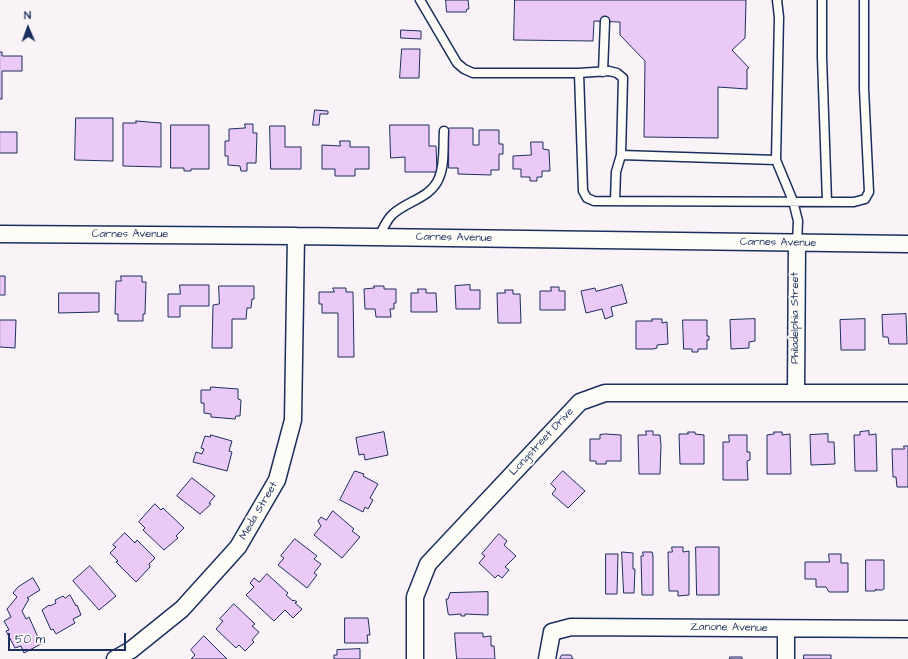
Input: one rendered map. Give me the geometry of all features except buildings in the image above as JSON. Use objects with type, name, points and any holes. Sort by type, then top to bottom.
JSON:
[{"type":"street","name":"Carnes Avenue","points":[[0,234],[296,236],[908,244]]},
{"type":"street","name":"Meda Street","points":[[115,659],[132,650],[182,609],[208,581],[238,547],[277,480],[293,420],[296,236]]},
{"type":"street","name":"Philadelphia Street","points":[[796,392],[797,243]]},
{"type":"street","name":"Longstreet Drive","points":[[415,659],[415,597],[428,564],[580,402],[605,393],[908,393]]},
{"type":"street","name":"Zanone Avenue","points":[[547,659],[552,632],[571,627],[908,629]]},
{"type":"street","points":[[786,629],[786,659]]},
{"type":"lane","points":[[420,0],[457,63],[464,69],[473,73],[604,72],[617,73],[624,78],[621,155],[616,172],[615,201]]},
{"type":"lane","points":[[777,0],[779,17],[776,160],[793,201],[798,221],[797,243]]},
{"type":"lane","points":[[822,0],[822,57],[827,202]]},
{"type":"lane","points":[[580,73],[583,192],[587,198],[594,201],[854,202],[865,199],[869,192],[864,89],[864,0]]},
{"type":"lane","points":[[604,72],[605,21]]},
{"type":"lane","points":[[379,237],[385,223],[394,213],[416,201],[431,189],[439,178],[443,157],[444,131]]},
{"type":"lane","points":[[621,155],[776,160]]}]
